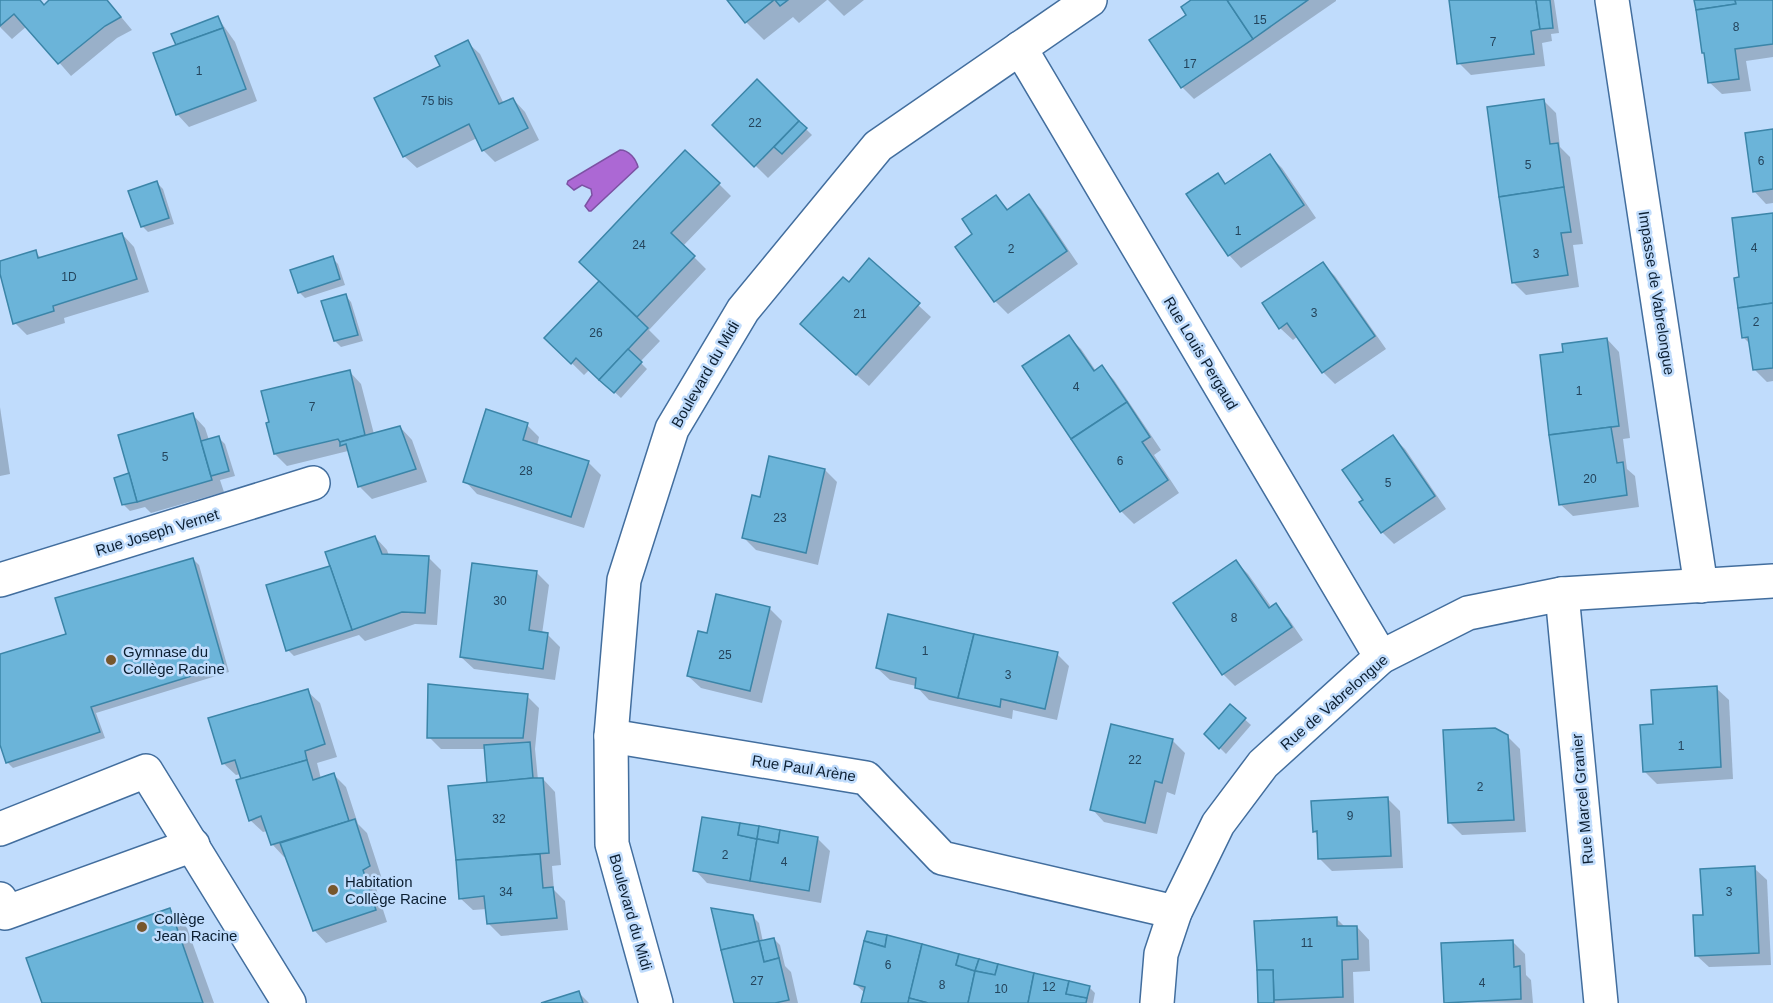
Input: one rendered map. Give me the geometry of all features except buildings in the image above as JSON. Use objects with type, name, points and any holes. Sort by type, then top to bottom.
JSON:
[{"type":"street","name":"Boulevard du Midi","points":[[657,1003],[612,844],[611,736],[624,580],[672,429],[743,310],[878,146],[1090,0]]},
{"type":"street","name":"Impasse de Vabrelongue","points":[[1612,0],[1701,586]]},
{"type":"street","name":"Rue Louis Pergaud","points":[[1020,48],[1381,657]]},
{"type":"street","name":"Rue Joseph Vernet","points":[[0,580],[314,483]]},
{"type":"street","name":"Rue de Vabrelongue","points":[[1157,1003],[1161,954],[1175,912],[1218,824],[1263,764],[1381,657],[1468,613],[1562,594],[1773,581]]},
{"type":"street","name":"Rue Marcel Granier","points":[[1562,594],[1601,1003]]},
{"type":"street","name":"Rue Paul Arène","points":[[611,736],[866,778],[942,858],[1175,912]]},
{"type":"street","points":[[0,829],[147,771],[289,1003]]},
{"type":"street","points":[[0,899],[5,913],[193,845]]},
{"type":"shaded area","points":[[620,150],[632,156],[638,167],[589,211],[585,206],[592,195],[591,189],[582,185],[574,190],[567,184],[568,181]]},
{"type":"place","name":"Gymnase du Collège Racine","points":[[111,660]]},
{"type":"place","name":"Habitation Collège Racine","points":[[333,890]]},
{"type":"place","name":"Collège Jean Racine","points":[[142,927]]}]
